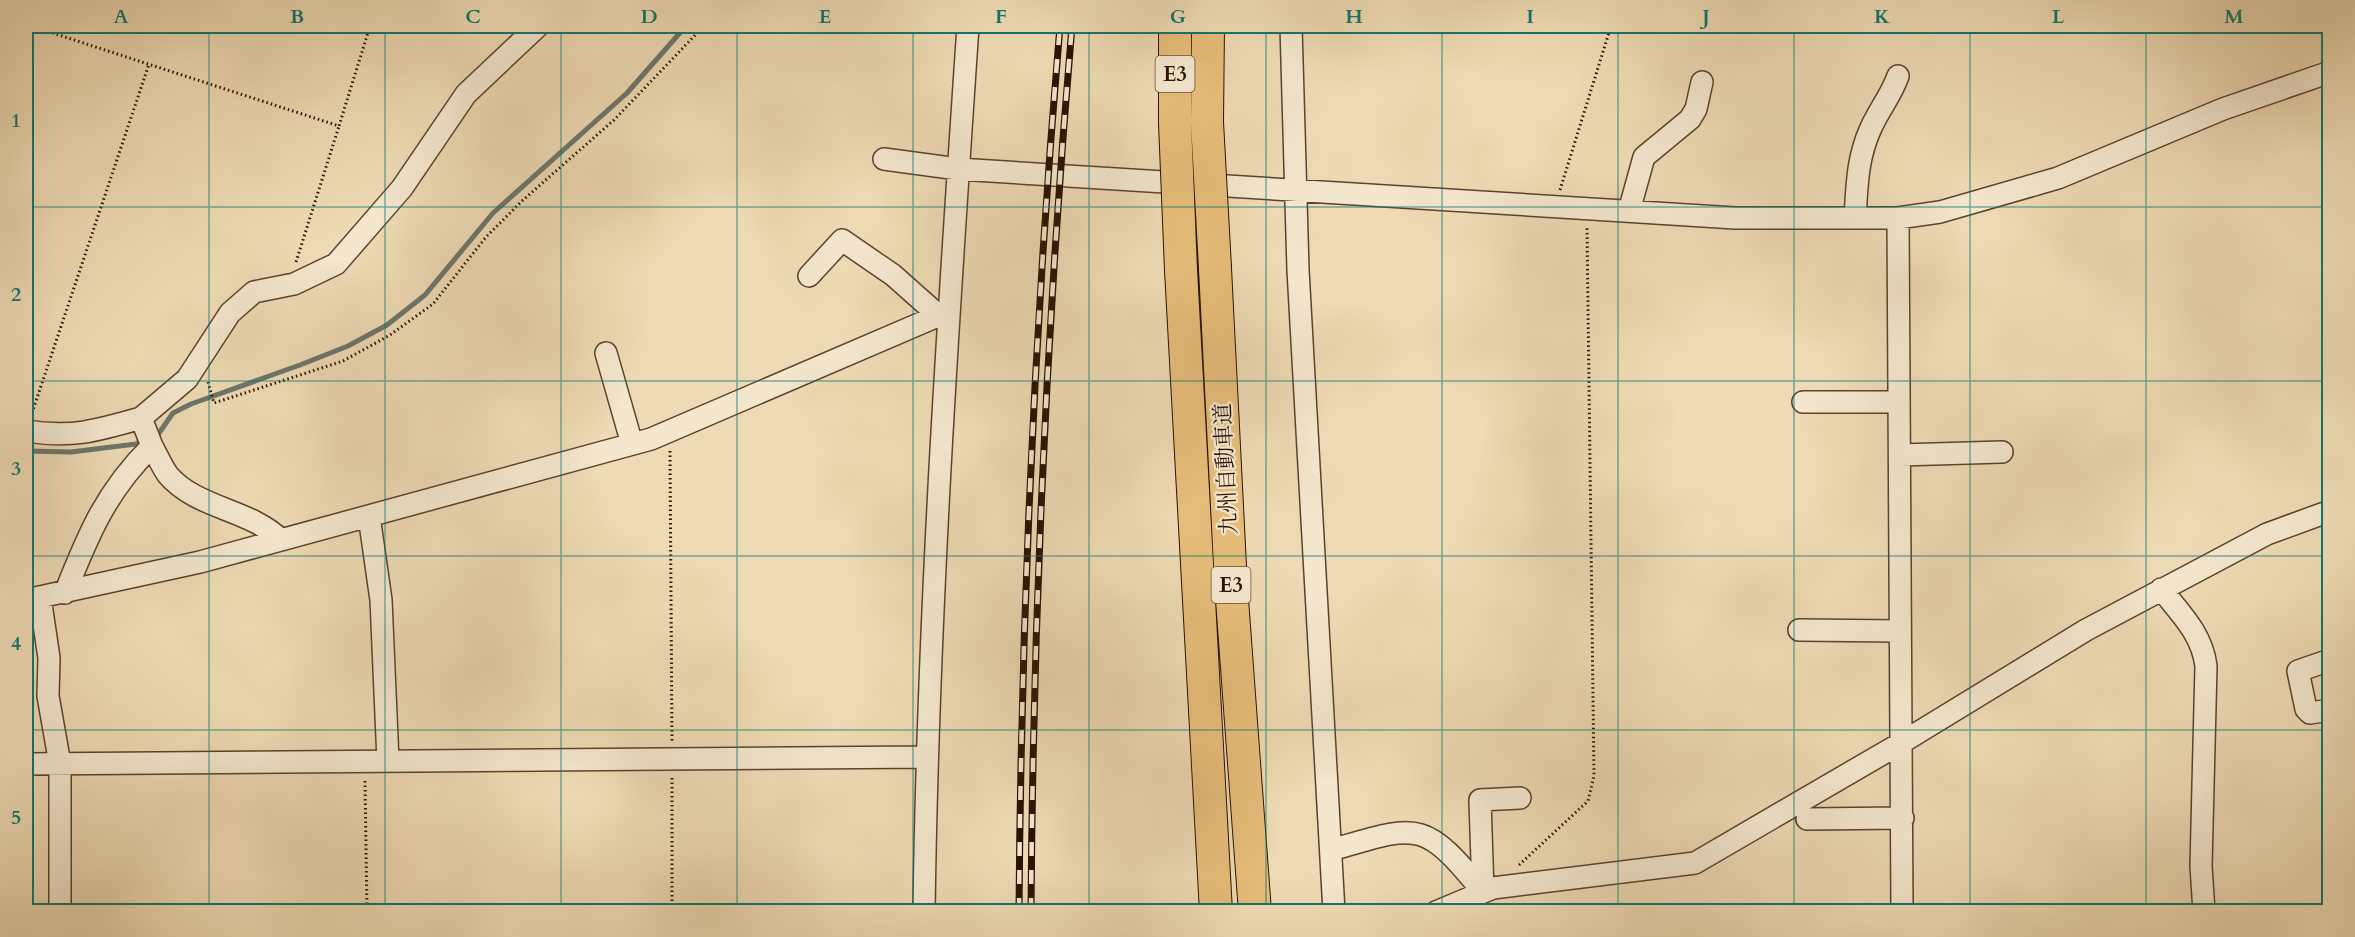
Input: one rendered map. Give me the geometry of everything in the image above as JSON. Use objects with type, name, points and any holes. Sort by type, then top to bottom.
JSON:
[{"type":"highway","name":"九州自動車道","points":[[1175,26],[1175,123],[1181,270],[1216,907]]},
{"type":"highway","name":"九州自動車道","points":[[1208,26],[1207,122],[1232,586],[1255,907]]},
{"type":"street","points":[[26,432],[54,436],[86,434],[141,418],[187,379],[230,313],[254,292],[289,285],[336,264],[402,188],[466,94],[538,26]]},
{"type":"street","points":[[924,912],[926,757],[943,313],[958,169],[968,26]]},
{"type":"street","points":[[1291,26],[1295,191],[1334,912]]},
{"type":"street","points":[[884,159],[958,169],[1735,218],[1898,218],[1940,212],[2058,177],[2223,109],[2329,72],[2330,77]]},
{"type":"street","points":[[1855,218],[1858,168],[1862,149],[1871,128],[1893,91],[1898,76]]},
{"type":"street","points":[[1629,211],[1644,157],[1690,119],[1696,110],[1702,82]]},
{"type":"street","points":[[1898,218],[1902,912]]},
{"type":"street","points":[[809,276],[842,240],[943,313]]},
{"type":"street","points":[[60,912],[60,764],[48,696],[49,658],[33,598],[65,593],[200,562],[632,444],[670,431],[943,313]]},
{"type":"street","points":[[606,353],[632,444]]},
{"type":"street","points":[[1803,402],[1899,402]]},
{"type":"street","points":[[141,418],[152,446],[168,475],[190,492],[269,529],[281,540]]},
{"type":"street","points":[[65,593],[100,511],[130,468],[152,446]]},
{"type":"street","points":[[1899,455],[2002,452]]},
{"type":"street","points":[[1436,912],[1488,890],[1695,863],[1901,743],[2086,630],[2267,534],[2330,511]]},
{"type":"street","points":[[369,516],[381,600],[387,761]]},
{"type":"street","points":[[2161,589],[2195,631],[2204,649],[2206,666],[2201,866],[2204,912]]},
{"type":"street","points":[[1799,630],[1900,631]]},
{"type":"street","points":[[2330,660],[2298,671],[2306,709],[2310,713],[2330,710]]},
{"type":"street","points":[[26,764],[926,757]]},
{"type":"street","points":[[1488,890],[1480,800],[1520,798]]},
{"type":"street","points":[[1807,819],[1903,818]]},
{"type":"street","points":[[1331,850],[1388,834],[1410,831],[1430,837],[1452,854],[1488,890]]},
{"type":"path","points":[[30,26],[339,126]]},
{"type":"path","points":[[289,285],[370,26]]},
{"type":"path","points":[[198,362],[208,381],[214,403],[343,361],[390,335],[434,304],[494,230],[522,200],[615,120],[704,26]]},
{"type":"path","points":[[1556,206],[1611,26]]},
{"type":"path","points":[[26,432],[149,64]]},
{"type":"path","points":[[1488,890],[1588,801],[1594,776],[1586,207]]},
{"type":"path","points":[[670,431],[672,912]]},
{"type":"path","points":[[365,761],[367,912]]},
{"type":"waterway","points":[[152,436],[159,433],[173,413],[191,404],[348,346],[387,325],[425,295],[493,213],[627,93],[686,26]]},
{"type":"waterway","points":[[26,451],[71,452],[136,444],[144,440]]},
{"type":"railway","points":[[1019,912],[1020,801],[1031,468],[1043,247],[1060,26]]},
{"type":"railway","points":[[1031,912],[1032,801],[1043,468],[1055,247],[1072,26]]}]
